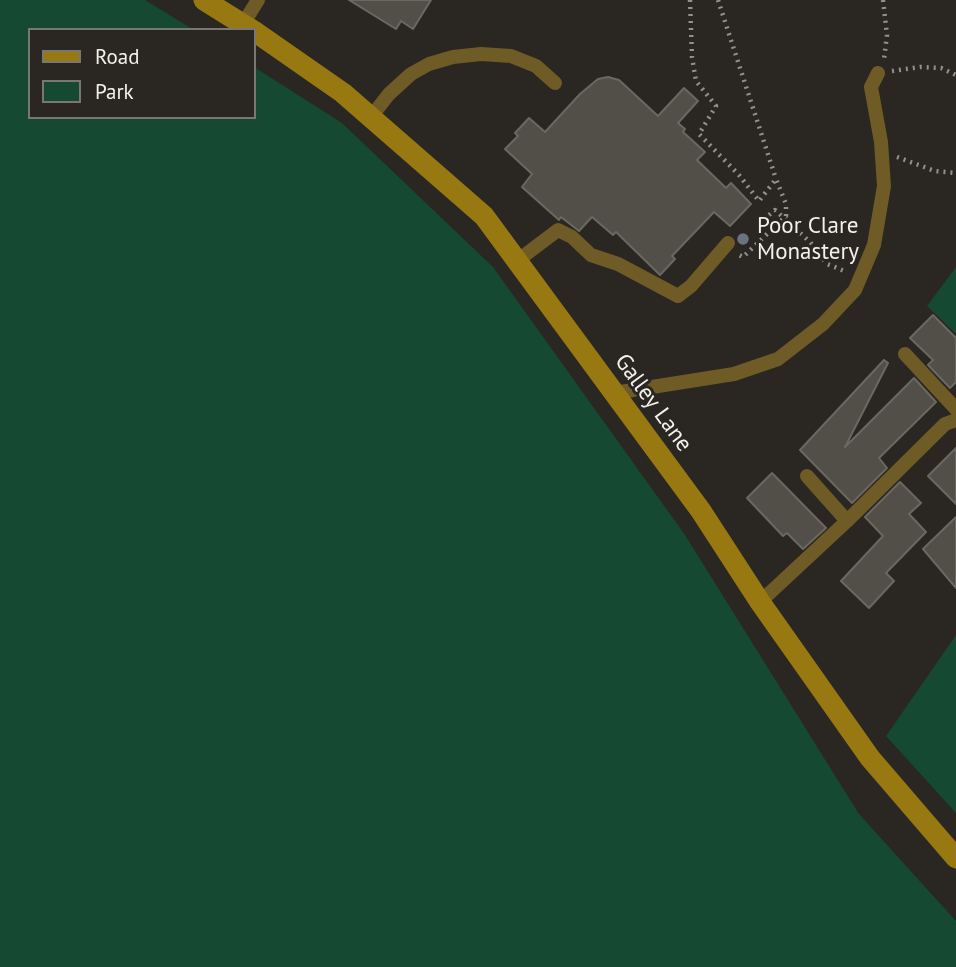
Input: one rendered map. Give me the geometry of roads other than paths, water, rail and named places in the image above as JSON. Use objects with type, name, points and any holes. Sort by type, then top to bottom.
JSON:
[{"type":"street","name":"Galley Lane","points":[[204,0],[250,28]]},
{"type":"street","name":"Galley Lane","points":[[256,32],[324,79],[484,216],[701,511],[760,602],[870,758],[956,858]]},
{"type":"lane","points":[[250,28],[258,0]]},
{"type":"lane","points":[[370,117],[389,94],[411,74],[429,64],[453,57],[481,54],[511,56],[536,66],[555,83]]},
{"type":"lane","points":[[614,393],[734,374],[778,359],[823,324],[855,290],[874,245],[884,186],[882,154],[871,87],[878,73]]},
{"type":"lane","points":[[517,261],[558,229],[572,237],[590,255],[618,264],[678,296],[691,286],[728,243]]},
{"type":"lane","points":[[905,354],[956,409]]},
{"type":"lane","points":[[760,602],[847,522],[945,424],[956,420]]},
{"type":"lane","points":[[807,476],[847,522]]},
{"type":"place","name":"Poor Clare Monastery","points":[[743,239]]}]
